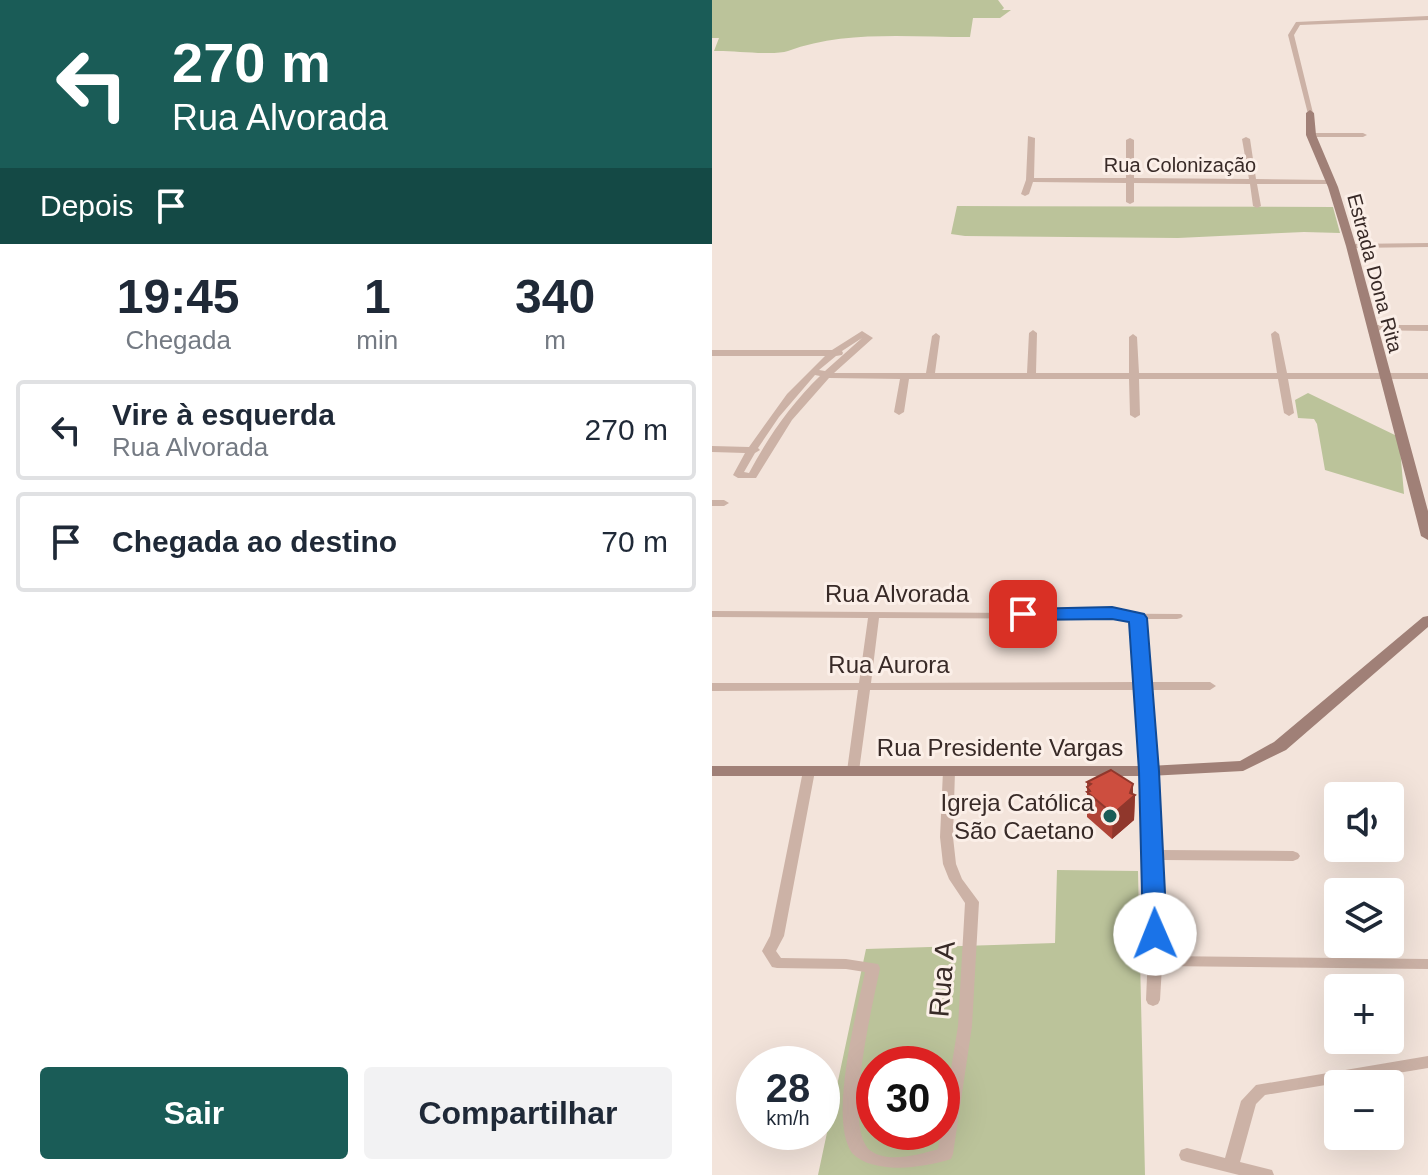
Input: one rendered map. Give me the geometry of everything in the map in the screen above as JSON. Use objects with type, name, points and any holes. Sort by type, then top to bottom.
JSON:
[{"type":"street","name":"Estrada Dona Rita","points":[[1428,18],[1298,23],[1291,35],[1310,113],[1311,135],[1333,187],[1351,246],[1428,536]]},
{"type":"street","points":[[1311,135],[1363,135]]},
{"type":"street","points":[[1025,194],[1030,180],[1031,138]]},
{"type":"street","points":[[1246,139],[1257,206]]},
{"type":"street","points":[[1130,140],[1130,202]]},
{"type":"street","name":"Rua Colonização","points":[[1030,180],[1329,182]]},
{"type":"street","points":[[1351,246],[1428,245]]},
{"type":"street","points":[[1372,328],[1428,328]]},
{"type":"street","points":[[1031,376],[1033,333]]},
{"type":"street","points":[[1275,334],[1289,413]]},
{"type":"street","points":[[930,376],[936,336]]},
{"type":"street","points":[[1133,337],[1135,415]]},
{"type":"street","points":[[712,353],[842,354],[820,373],[779,411],[752,449],[738,475],[741,476],[752,476],[765,451],[820,373]]},
{"type":"street","points":[[820,373],[905,376],[1428,376]]},
{"type":"street","points":[[899,412],[905,376]]},
{"type":"street","points":[[712,449],[765,451]]},
{"type":"street","name":"Rua Alvorada","points":[[712,614],[874,617],[1112,613],[1138,618],[1177,616]]},
{"type":"street","points":[[853,771],[874,617]]},
{"type":"street","points":[[1138,618],[1153,855],[1156,961],[1153,1000]]},
{"type":"street","name":"Rua Presidente Vargas","points":[[712,771],[1149,771],[1243,766],[1262,758],[1303,727],[1428,620]]},
{"type":"street","name":"Rua Aurora","points":[[712,687],[1210,686]]},
{"type":"street","name":"Rua A","points":[[809,771],[777,936],[769,951],[777,963],[846,964],[873,968],[853,1071],[851,1126],[857,1147],[871,1159],[904,1163],[922,1162],[945,1154],[965,1026],[972,902],[955,878],[949,863],[947,811],[952,794],[949,771]]},
{"type":"street","points":[[1153,855],[1293,856]]},
{"type":"street","points":[[1156,961],[1428,964]]},
{"type":"street","points":[[1231,1166],[1249,1101],[1261,1089],[1428,1062]]},
{"type":"street","points":[[1187,1155],[1266,1175]]},
{"type":"green space","points":[[712,0],[998,0],[1004,8],[1002,10],[1011,10],[1000,18],[973,18],[970,37],[854,37],[763,53],[714,51],[719,38],[712,38]]},
{"type":"green space","points":[[957,206],[1333,207],[1340,233],[1178,238],[965,236],[951,234]]},
{"type":"green space","points":[[1308,393],[1399,437],[1404,494],[1325,470],[1317,424],[1314,419],[1298,418],[1295,400]]},
{"type":"green space","points":[[1057,870],[1138,871],[1145,1175],[818,1175],[823,1150],[840,1150],[840,1071],[866,949],[1055,943]]},
{"type":"building","points":[[1111,770],[1133,784],[1130,793],[1135,795],[1113,814],[1087,792],[1091,784],[1087,782]]},
{"type":"place","name":"Igreja Católica São Caetano","points":[[1110,816]]},
{"type":"route","points":[[1023,614],[1125,613],[1138,618],[1149,771],[1155,934]]}]
